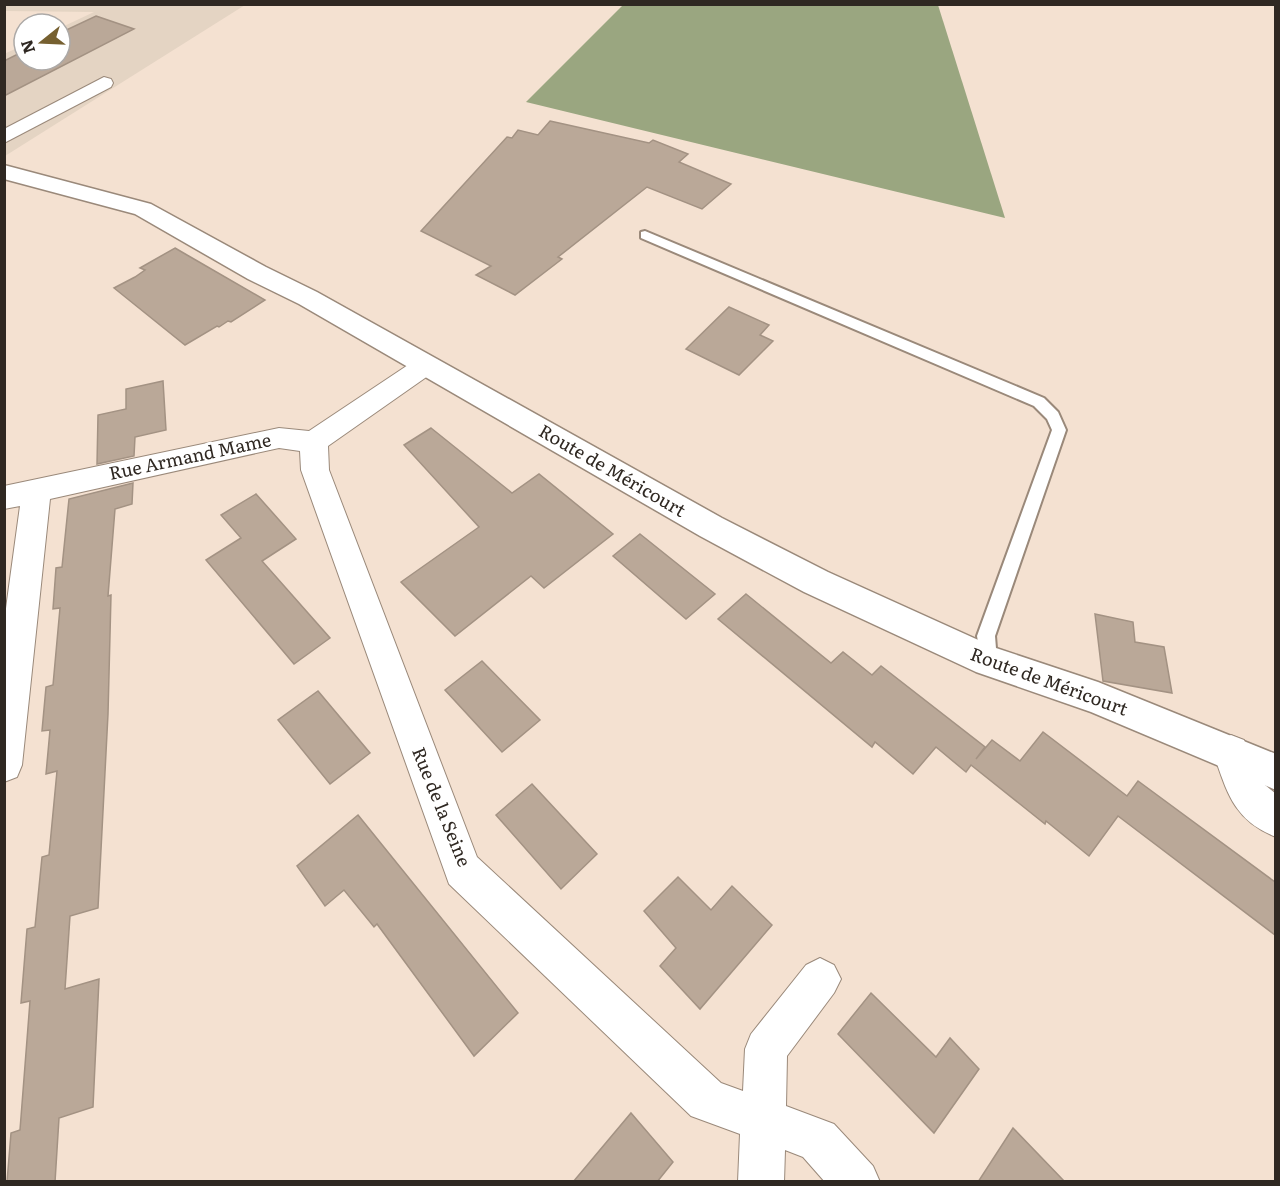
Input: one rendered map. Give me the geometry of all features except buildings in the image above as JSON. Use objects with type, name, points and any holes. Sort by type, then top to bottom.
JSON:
[{"type":"street","points":[[4,137],[104,83]]},
{"type":"street","name":"Route de Méricourt","points":[[4,172],[143,209],[426,365],[721,532],[826,587],[988,662],[1098,698],[1275,772]]},
{"type":"street","points":[[314,442],[426,365]]},
{"type":"street","name":"Rue Armand Mame","points":[[4,498],[279,438],[314,442]]},
{"type":"street","name":"Rue de la Seine","points":[[314,442],[315,470],[464,870],[707,1100],[818,1140],[858,1182]]},
{"type":"street","points":[[4,765],[36,491]]},
{"type":"street","points":[[1231,752],[1245,792],[1275,819]]},
{"type":"street","points":[[762,1182],[762,1118],[766,1049],[820,979]]},
{"type":"lane","points":[[645,235],[919,349],[1039,402],[1053,416],[1059,430],[986,636],[988,662]]},
{"type":"shaded area","points":[[5,5],[245,5],[5,156],[4,54],[12,50],[12,72],[72,72],[72,22],[94,12],[5,11]]},
{"type":"green space","points":[[623,5],[938,5],[1005,218],[526,102]]}]
